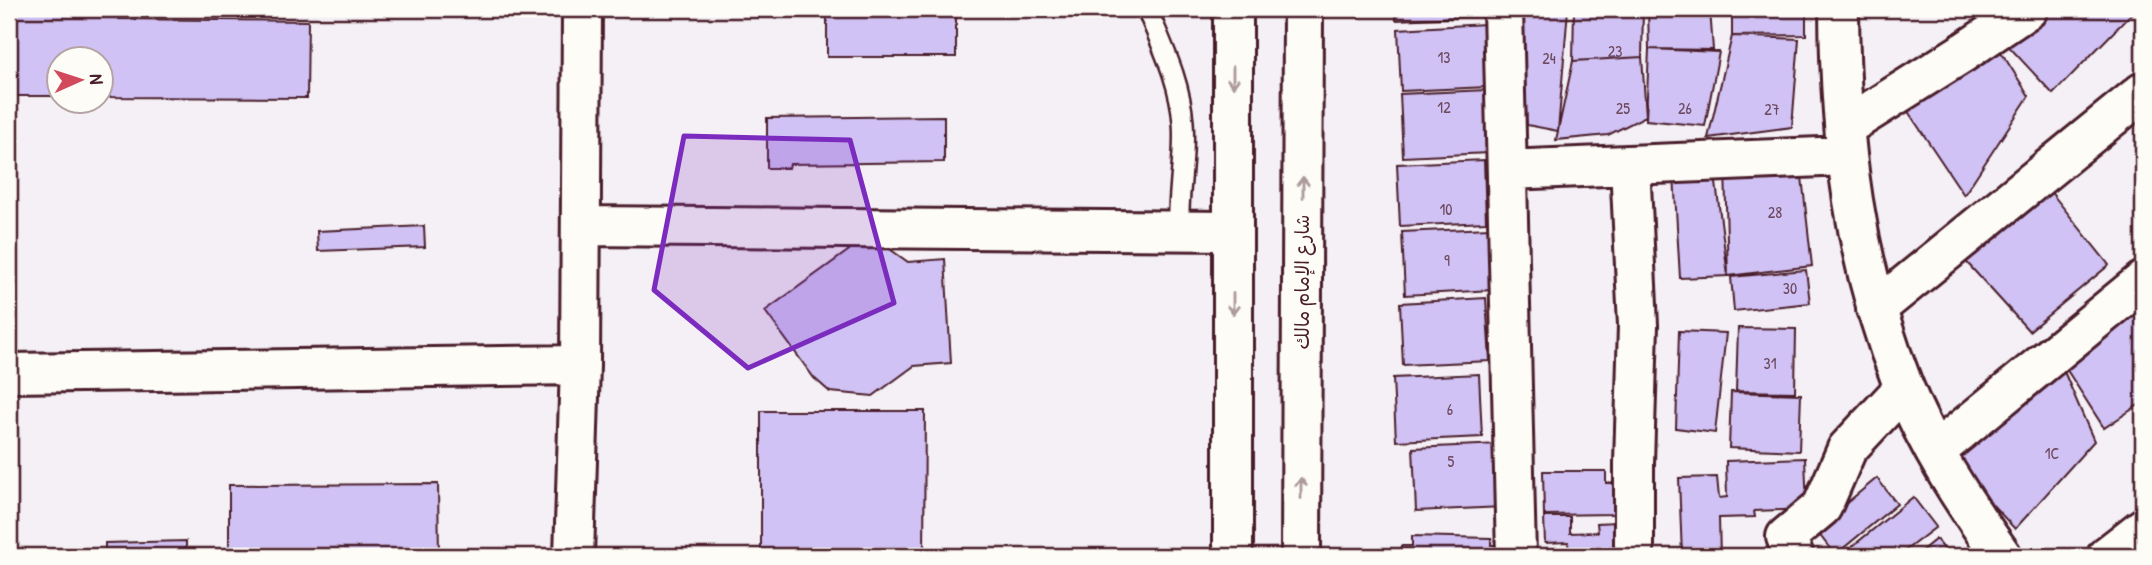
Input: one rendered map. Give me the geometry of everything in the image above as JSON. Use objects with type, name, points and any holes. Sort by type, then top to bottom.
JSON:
[{"type":"street","points":[[574,556],[580,365],[582,9]]},
{"type":"street","points":[[1233,9],[1233,556]]},
{"type":"street","name":"شارع الإمام مالك","points":[[1301,556],[1303,9]]},
{"type":"street","points":[[1503,9],[1516,556]]},
{"type":"street","points":[[1839,9],[1845,142],[1857,229],[1876,310],[1904,388],[1936,451],[1965,504],[2002,556]]},
{"type":"street","points":[[1507,170],[1630,165],[1845,142],[1961,54],[2028,9]]},
{"type":"street","points":[[1876,310],[2143,92]]},
{"type":"street","points":[[1630,165],[1638,325],[1634,556]]},
{"type":"street","points":[[581,226],[1233,231]]},
{"type":"street","points":[[1936,451],[2143,281]]},
{"type":"street","points":[[9,373],[580,365]]},
{"type":"street","points":[[1794,556],[1786,537],[1822,507],[1847,449],[1904,388]]},
{"type":"street","points":[[2108,556],[2143,528]]},
{"type":"lane","points":[[1147,9],[1169,61],[1183,121],[1184,169],[1178,209],[1179,230]]},
{"type":"highlighted area","points":[[684,136],[850,140],[894,303],[748,368],[654,290]]},
{"type":"building","points":[[9,9],[119,9],[119,19],[308,21],[307,98],[116,97],[116,46],[46,46],[46,96],[9,96]]},
{"type":"building","points":[[827,9],[956,9],[956,57],[827,57]]},
{"type":"building","points":[[1395,9],[1482,9],[1482,16],[1396,20]]},
{"type":"building","points":[[1521,9],[1568,9],[1558,131],[1527,125]]},
{"type":"building","points":[[1574,9],[1643,9],[1642,57],[1573,61]]},
{"type":"building","points":[[1648,9],[1710,9],[1713,50],[1649,49]]},
{"type":"building","points":[[1732,9],[1806,9],[1806,35],[1732,36]]},
{"type":"building","points":[[2035,9],[2136,9],[2053,94],[2002,39]]},
{"type":"building","points":[[1485,24],[1488,87],[1401,91],[1398,29]]},
{"type":"building","points":[[1984,25],[2029,96],[1964,195],[1897,95]]},
{"type":"building","points":[[1732,36],[1799,39],[1792,127],[1708,138]]},
{"type":"building","points":[[1649,49],[1719,52],[1705,126],[1646,120]]},
{"type":"building","points":[[1642,57],[1646,116],[1608,135],[1556,140],[1573,61]]},
{"type":"building","points":[[1487,90],[1489,153],[1403,157],[1400,94]]},
{"type":"building","points":[[944,116],[944,162],[790,164],[789,168],[767,168],[767,118]]},
{"type":"building","points":[[1484,160],[1486,222],[1400,226],[1397,164]]},
{"type":"building","points":[[1725,168],[1801,168],[1812,266],[1728,276]]},
{"type":"building","points":[[1674,175],[1715,175],[1728,276],[1680,278]]},
{"type":"building","points":[[2046,186],[2109,265],[2029,331],[1960,255]]},
{"type":"building","points":[[424,226],[425,247],[318,251],[317,231]]},
{"type":"building","points":[[1489,228],[1492,290],[1405,295],[1402,232]]},
{"type":"building","points":[[870,235],[908,262],[945,259],[951,363],[914,366],[873,396],[830,392],[814,378],[765,311]]},
{"type":"building","points":[[1806,270],[1810,303],[1734,311],[1731,277]]},
{"type":"building","points":[[2143,281],[2143,402],[2104,428],[2056,353]]},
{"type":"building","points":[[1486,298],[1490,361],[1403,365],[1400,303]]},
{"type":"building","points":[[1738,328],[1796,329],[1795,392],[1736,391]]},
{"type":"building","points":[[1679,331],[1726,333],[1715,433],[1676,428]]},
{"type":"building","points":[[2056,353],[2094,441],[2015,529],[1953,462]]},
{"type":"building","points":[[1479,374],[1482,437],[1396,441],[1393,378]]},
{"type":"building","points":[[1731,392],[1801,394],[1799,451],[1729,448]]},
{"type":"building","points":[[761,411],[925,411],[924,556],[761,556]]},
{"type":"building","points":[[1500,444],[1503,507],[1416,511],[1413,448]]},
{"type":"building","points":[[1805,458],[1807,509],[1754,511],[1755,517],[1719,518],[1720,556],[1682,556],[1679,478],[1717,477],[1719,498],[1727,497],[1726,461]]},
{"type":"building","points":[[1543,471],[1606,471],[1606,483],[1614,483],[1615,514],[1544,515]]},
{"type":"building","points":[[1877,478],[1897,504],[1835,555],[1815,529]]},
{"type":"building","points":[[438,484],[439,556],[229,556],[229,485]]},
{"type":"building","points":[[1913,497],[1936,527],[1898,556],[1853,556],[1848,550]]},
{"type":"building","points":[[1544,517],[1570,517],[1570,533],[1598,532],[1597,523],[1617,522],[1618,556],[1552,556],[1552,553],[1569,553],[1568,542],[1545,543]]},
{"type":"building","points":[[1412,536],[1491,538],[1491,545],[1498,545],[1497,556],[1400,556],[1401,546],[1412,546]]},
{"type":"building","points":[[1936,539],[1950,556],[1915,556]]},
{"type":"building","points":[[186,541],[186,556],[105,556],[105,543]]}]
